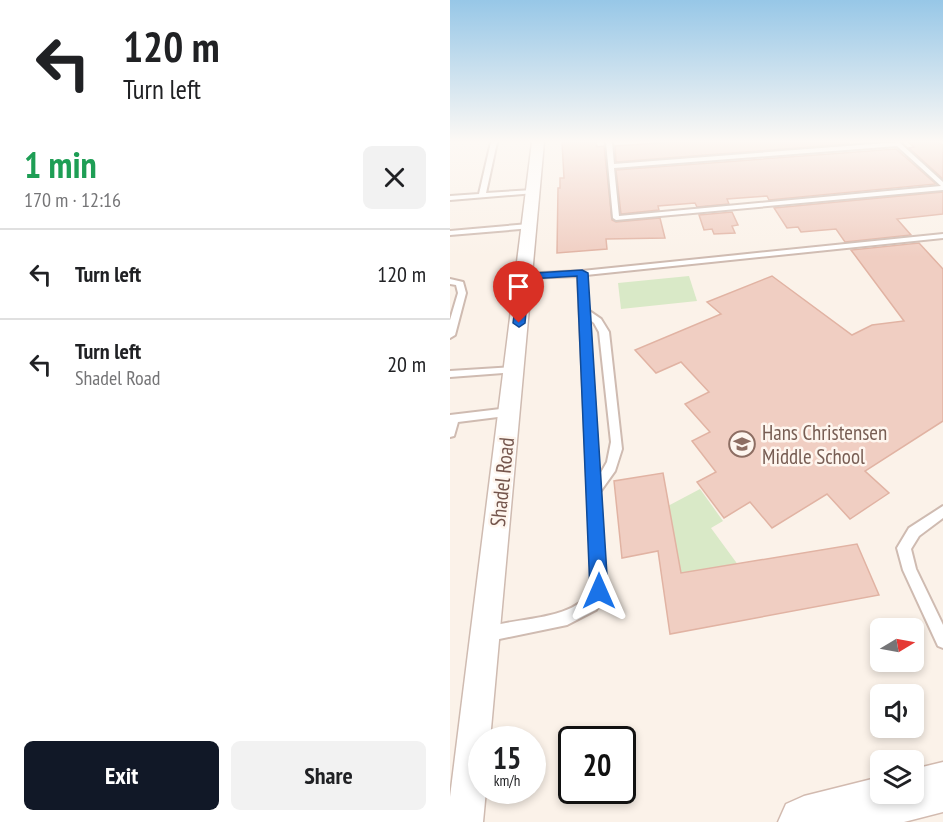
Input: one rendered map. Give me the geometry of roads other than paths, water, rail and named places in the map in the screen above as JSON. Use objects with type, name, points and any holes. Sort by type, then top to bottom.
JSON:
[{"type":"street","name":"Shadel Road","points":[[465,822],[534,180]]},
{"type":"street","points":[[804,822],[943,787]]},
{"type":"lane","points":[[482,195],[485,180]]},
{"type":"lane","points":[[613,180],[616,218],[943,187]]},
{"type":"lane","points":[[450,198],[533,192]]},
{"type":"lane","points":[[450,233],[529,226]]},
{"type":"lane","points":[[524,276],[582,273],[943,236]]},
{"type":"lane","points":[[485,635],[567,618],[591,605],[599,591],[582,273]]},
{"type":"lane","points":[[450,281],[460,284],[462,293],[452,320],[450,335]]},
{"type":"lane","points":[[585,312],[598,321],[604,332],[617,442],[617,454],[610,470],[595,489]]},
{"type":"lane","points":[[450,374],[514,370]]},
{"type":"lane","points":[[450,433],[451,419],[509,412]]},
{"type":"lane","points":[[943,511],[914,532],[904,548],[910,570],[937,612],[943,641]]},
{"type":"place","name":"Hans Christensen Middle School","points":[[742,444]]}]
